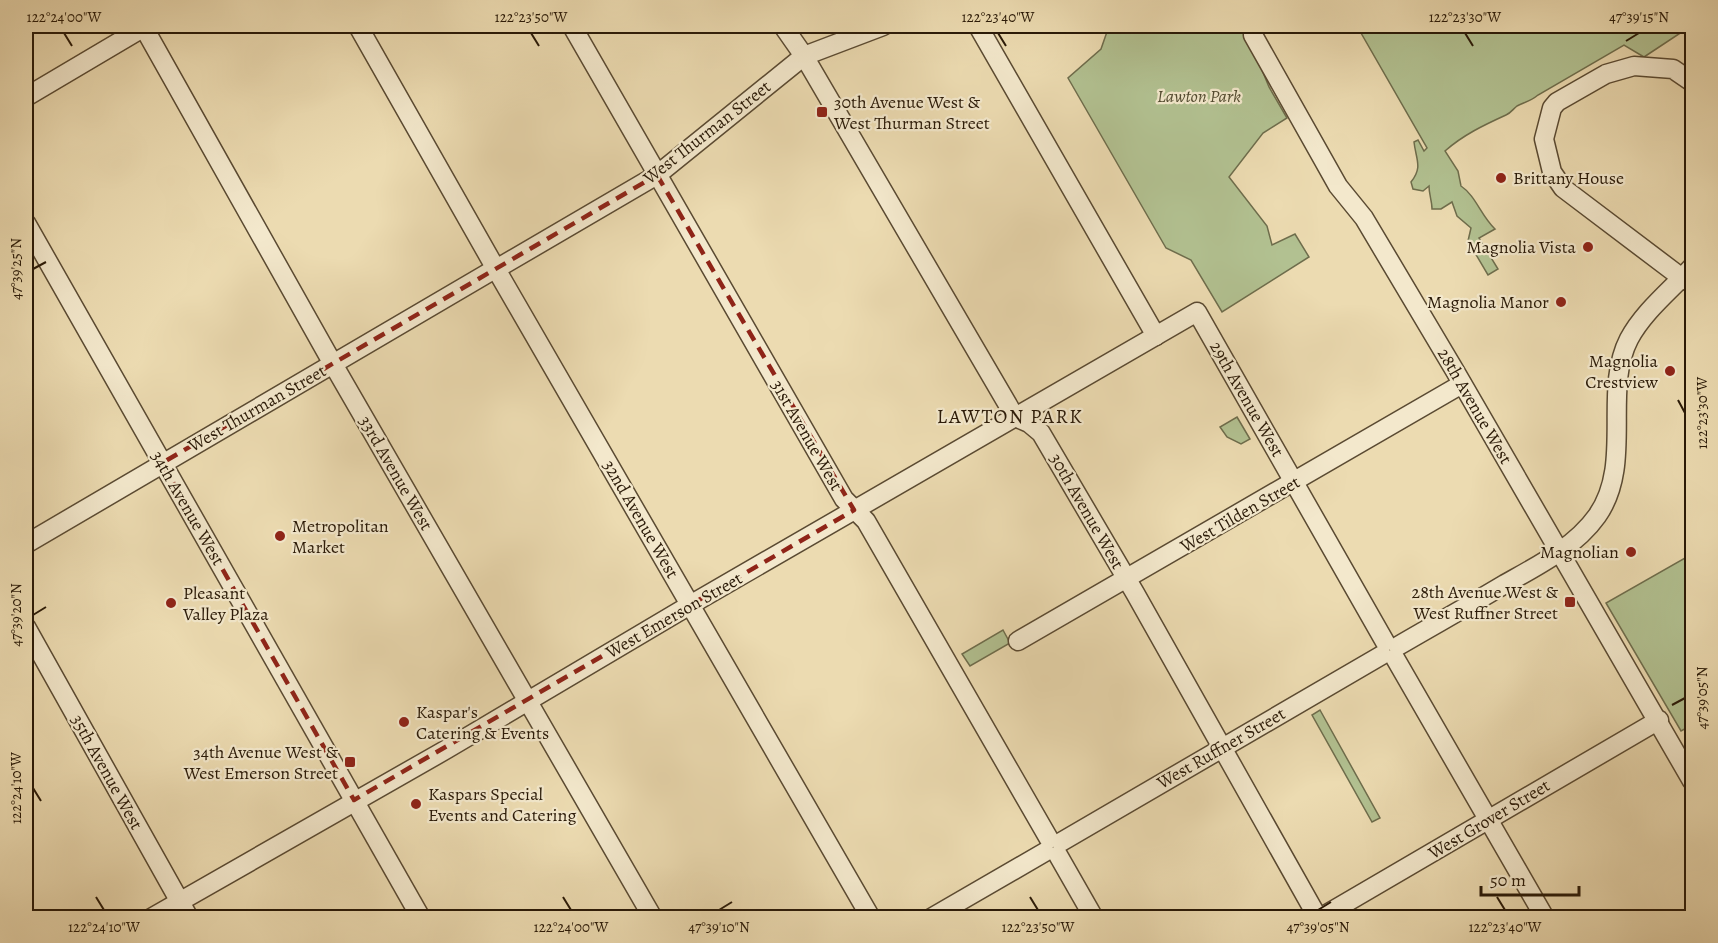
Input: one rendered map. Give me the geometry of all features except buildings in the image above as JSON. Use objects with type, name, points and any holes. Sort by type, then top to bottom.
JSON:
[{"type":"street","points":[[26,97],[144,26]]},
{"type":"street","name":"33rd Avenue West","points":[[144,26],[333,364],[653,918]]},
{"type":"street","name":"32nd Avenue West","points":[[358,26],[871,918]]},
{"type":"street","name":"31st Avenue West","points":[[572,26],[844,500],[866,522],[1094,918]]},
{"type":"street","name":"30th Avenue West","points":[[783,26],[804,56],[1015,417],[1029,423],[1041,433],[1319,918]]},
{"type":"street","name":"West Thurman Street","points":[[26,544],[657,175],[804,56],[883,26]]},
{"type":"street","points":[[978,26],[1156,336]]},
{"type":"street","name":"28th Avenue West","points":[[1253,35],[1338,186],[1364,218],[1659,720],[1692,781]]},
{"type":"street","points":[[1689,277],[1563,188],[1552,172],[1544,139],[1552,108],[1566,96],[1606,74],[1634,66],[1651,66],[1673,69],[1692,82]]},
{"type":"street","name":"34th Avenue West","points":[[26,223],[421,918]]},
{"type":"street","name":"West Ruffner Street","points":[[931,918],[1542,562],[1582,534],[1597,516],[1608,496],[1617,448],[1618,377],[1629,339],[1646,314],[1689,277]]},
{"type":"street","name":"West Emerson Street","points":[[151,918],[1197,312]]},
{"type":"street","name":"29th Avenue West","points":[[1197,312],[1545,918]]},
{"type":"street","name":"West Tilden Street","points":[[1018,641],[1127,580],[1462,384]]},
{"type":"street","name":"35th Avenue West","points":[[26,627],[189,918]]},
{"type":"street","name":"West Grover Street","points":[[1319,918],[1659,720]]},
{"type":"highlighted area","points":[[657,175],[854,510],[354,800],[162,463]]},
{"type":"green space","name":"Lawton Park","points":[[1109,26],[1254,26],[1253,48],[1269,87],[1287,118],[1263,133],[1229,177],[1267,226],[1272,245],[1295,234],[1309,257],[1222,312],[1191,260],[1166,248],[1068,78],[1101,49]]},
{"type":"green space","points":[[1357,26],[1691,26],[1644,57],[1624,45],[1533,99],[1517,106],[1508,114],[1466,135],[1445,151],[1458,171],[1461,186],[1471,195],[1495,229],[1479,238],[1498,269],[1488,275],[1468,241],[1471,228],[1457,216],[1452,202],[1441,209],[1432,209],[1429,186],[1423,191],[1413,189],[1411,182],[1418,167],[1414,142],[1418,140],[1424,151],[1427,148]]},
{"type":"green space","points":[[1237,417],[1250,439],[1241,444],[1227,437],[1220,427]]},
{"type":"green space","points":[[1692,554],[1692,725],[1681,731],[1606,603]]},
{"type":"green space","points":[[1003,630],[1010,643],[970,666],[962,654]]},
{"type":"green space","points":[[1320,710],[1380,818],[1372,822],[1312,715]]},
{"type":"place","name":"30th Avenue West & West Thurman Street","points":[[822,112]]},
{"type":"place","name":"Brittany House","points":[[1501,178]]},
{"type":"place","name":"Magnolia Vista","points":[[1588,247]]},
{"type":"place","name":"Magnolia Manor","points":[[1561,302]]},
{"type":"place","name":"Magnolia Crestview","points":[[1670,371]]},
{"type":"place","name":"Metropolitan Market","points":[[280,536]]},
{"type":"place","name":"Magnolian","points":[[1631,552]]},
{"type":"place","name":"28th Avenue West & West Ruffner Street","points":[[1570,602]]},
{"type":"place","name":"Pleasant Valley Plaza","points":[[171,603]]},
{"type":"place","name":"Kaspar's Catering & Events","points":[[404,722]]},
{"type":"place","name":"34th Avenue West & West Emerson Street","points":[[350,762]]},
{"type":"place","name":"Kaspars Special Events and Catering","points":[[416,804]]},
{"type":"district","name":"LAWTON PARK","points":[[1010,416]]}]
